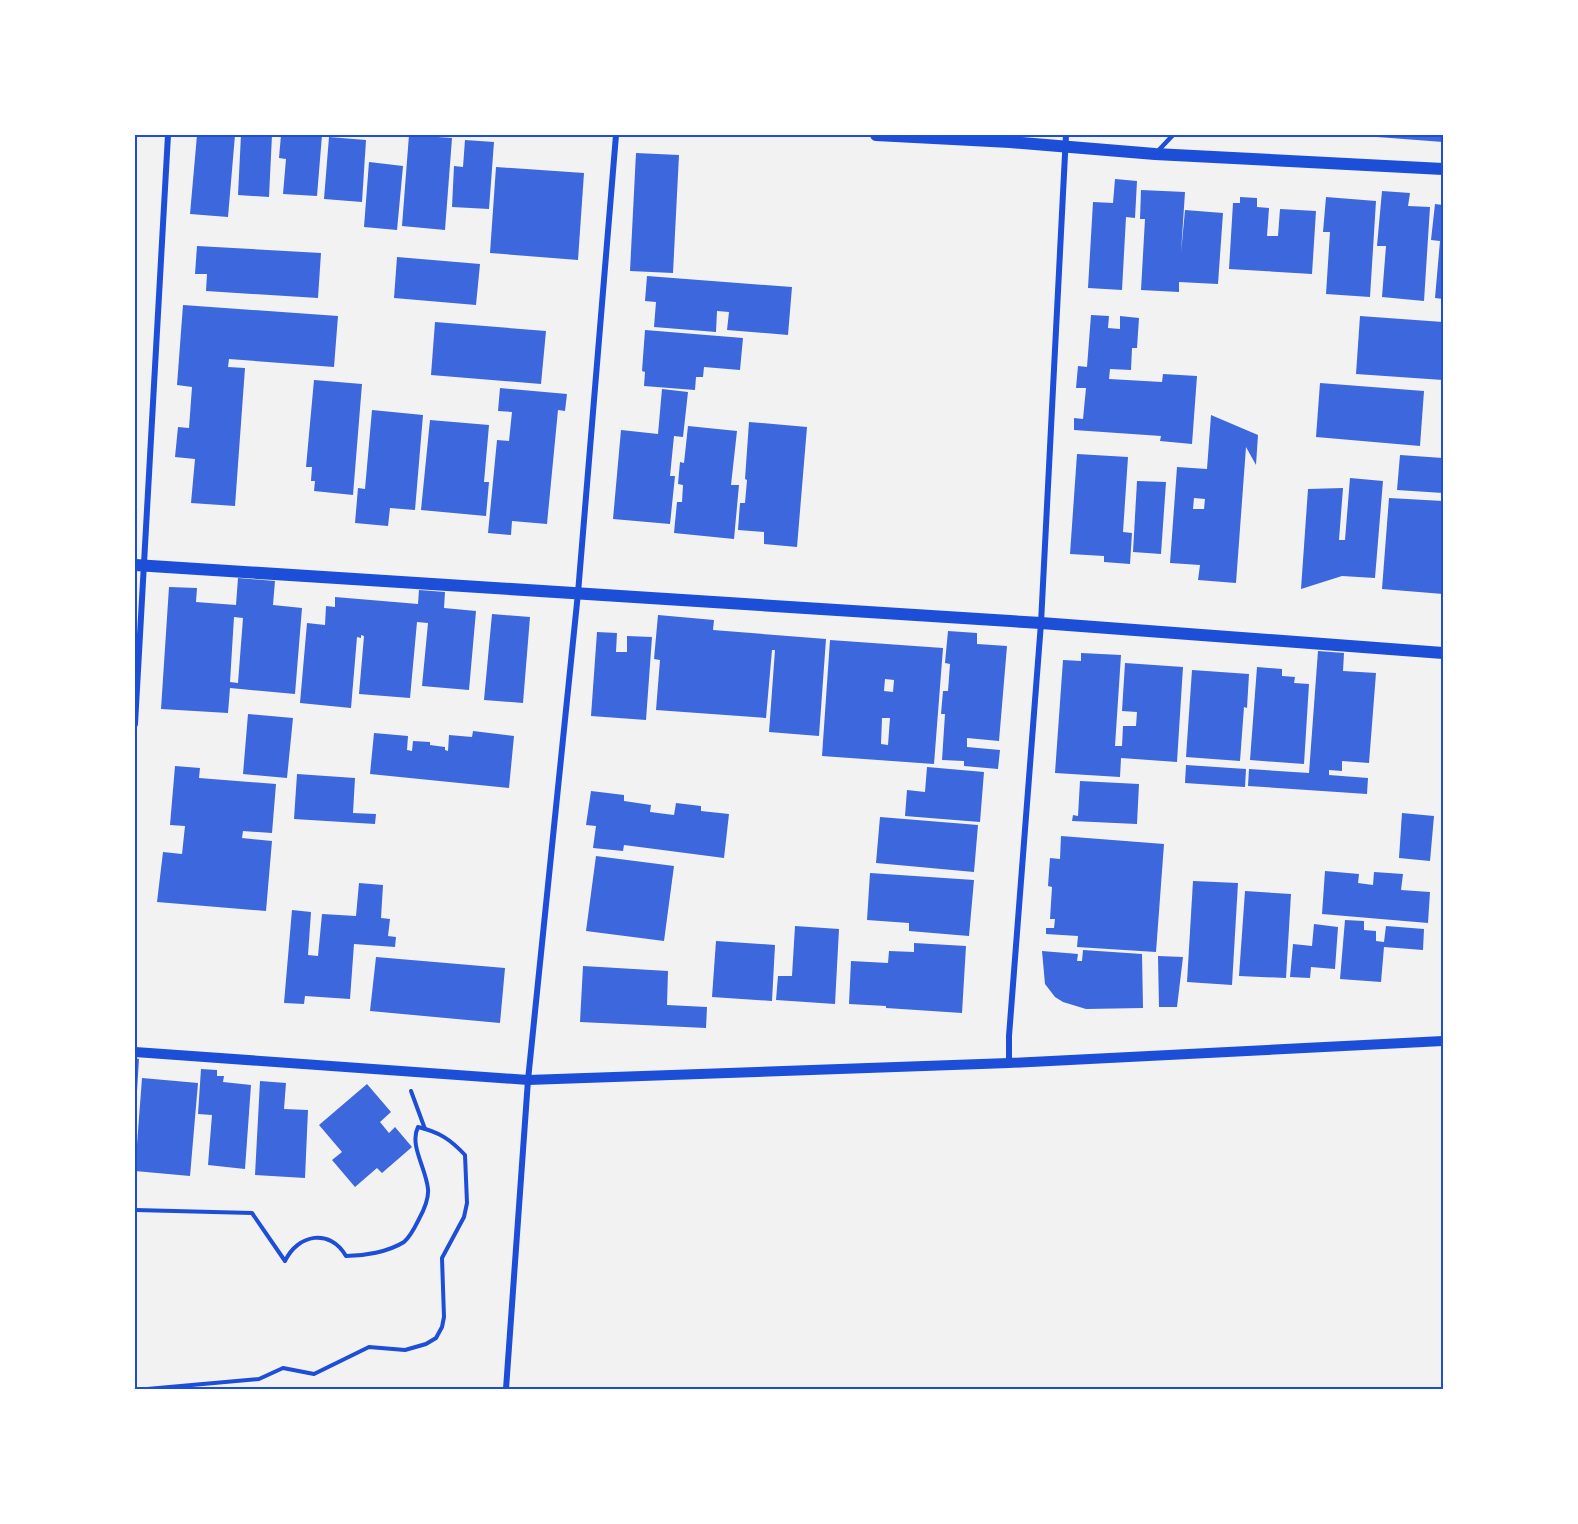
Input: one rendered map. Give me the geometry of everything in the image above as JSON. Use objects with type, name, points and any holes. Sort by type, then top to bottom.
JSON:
[{"type":"main road","points":[[876,135],[1066,141],[1155,154],[1443,169]]},
{"type":"main road","points":[[139,565],[1041,623],[1443,653]]},
{"type":"street","points":[[135,724],[139,565],[168,135]]},
{"type":"street","points":[[506,1389],[528,1080],[578,592],[616,135]]},
{"type":"street","points":[[1009,1063],[1008,1036],[1041,623],[1066,141]]},
{"type":"street","points":[[135,1052],[528,1080],[1009,1063],[1443,1041]]},
{"type":"lane","points":[[1155,154],[1173,135]]},
{"type":"path","points":[[404,1071],[425,1129]]},
{"type":"path","points":[[135,1210],[252,1212],[285,1261],[289,1252],[312,1238],[332,1239],[346,1256],[365,1256],[403,1242],[411,1234],[426,1208],[428,1191],[424,1168],[414,1143],[418,1127],[434,1130],[465,1155],[467,1203],[464,1217],[442,1258],[444,1317],[436,1338],[426,1344],[405,1350],[369,1347],[314,1374],[283,1368],[259,1379],[147,1389]]},
{"type":"building","points":[[197,135],[235,135],[228,217],[190,214]]},
{"type":"building","points":[[241,135],[272,135],[269,197],[238,195]]},
{"type":"building","points":[[281,135],[322,135],[317,196],[283,194],[286,159],[279,158]]},
{"type":"building","points":[[409,135],[452,138],[445,230],[402,226]]},
{"type":"building","points":[[1377,135],[1443,135],[1443,142],[1377,137]]},
{"type":"building","points":[[329,137],[366,140],[362,202],[324,199]]},
{"type":"building","points":[[465,140],[494,142],[489,209],[452,207],[454,166],[463,167]]},
{"type":"building","points":[[636,153],[679,155],[673,273],[630,271]]},
{"type":"building","points":[[369,162],[403,166],[397,230],[364,227]]},
{"type":"building","points":[[496,167],[584,173],[578,260],[490,253]]},
{"type":"building","points":[[1115,179],[1137,181],[1135,218],[1126,217],[1122,290],[1088,288],[1093,202],[1113,203]]},
{"type":"building","points":[[1141,190],[1185,192],[1181,253],[1185,210],[1223,213],[1218,284],[1179,282],[1179,292],[1141,290],[1145,219],[1140,219]]},
{"type":"building","points":[[1382,191],[1410,193],[1408,206],[1430,207],[1424,301],[1382,297],[1386,246],[1377,246]]},
{"type":"building","points":[[1240,197],[1257,198],[1257,207],[1269,208],[1267,236],[1278,236],[1280,209],[1316,211],[1312,274],[1229,269],[1233,203],[1240,203]]},
{"type":"building","points":[[1326,197],[1376,201],[1370,297],[1326,294],[1330,232],[1323,232]]},
{"type":"building","points":[[1435,204],[1443,205],[1443,299],[1435,298],[1440,241],[1431,240]]},
{"type":"building","points":[[197,246],[321,253],[318,298],[206,291],[207,274],[195,274]]},
{"type":"building","points":[[397,257],[480,264],[476,305],[394,298]]},
{"type":"building","points":[[647,276],[792,287],[788,335],[727,330],[729,312],[717,311],[716,332],[654,327],[656,302],[645,301]]},
{"type":"building","points":[[183,305],[338,316],[334,367],[229,359],[228,367],[245,368],[235,506],[191,503],[195,459],[175,457],[178,427],[189,428],[192,387],[177,385]]},
{"type":"building","points":[[1091,315],[1109,316],[1108,328],[1120,329],[1120,316],[1139,318],[1137,348],[1132,348],[1131,370],[1110,369],[1109,379],[1162,382],[1163,374],[1197,376],[1192,444],[1160,441],[1161,436],[1074,430],[1074,418],[1083,419],[1086,388],[1076,388],[1078,366],[1087,367]]},
{"type":"building","points":[[1360,316],[1443,322],[1443,380],[1356,374]]},
{"type":"building","points":[[435,322],[546,331],[541,384],[431,375]]},
{"type":"building","points":[[645,330],[743,338],[740,370],[704,367],[703,377],[696,377],[695,390],[644,386],[645,372],[642,371]]},
{"type":"building","points":[[314,380],[362,384],[353,495],[314,491],[315,481],[311,481],[312,467],[306,467]]},
{"type":"building","points":[[1320,383],[1424,391],[1420,446],[1316,437]]},
{"type":"building","points":[[500,388],[567,394],[565,411],[558,410],[547,524],[512,521],[511,535],[488,533],[497,440],[509,441],[512,412],[498,411]]},
{"type":"building","points":[[662,389],[688,392],[683,437],[674,436],[670,476],[675,476],[670,524],[613,519],[621,430],[658,434]]},
{"type":"building","points":[[372,410],[423,415],[415,510],[390,508],[388,526],[355,523],[358,488],[365,489]]},
{"type":"building","points":[[1211,415],[1258,435],[1256,465],[1246,447],[1236,583],[1198,580],[1200,565],[1170,563],[1177,467],[1207,469]],"holes":[[[1194,498],[1205,499],[1204,509],[1193,509]]]},
{"type":"building","points":[[430,420],[489,425],[484,482],[489,482],[486,516],[421,510]]},
{"type":"building","points":[[749,422],[807,427],[797,547],[764,544],[764,532],[738,530],[740,503],[745,503]]},
{"type":"building","points":[[688,426],[737,431],[731,485],[739,485],[734,539],[674,533],[677,502],[682,502],[683,485],[678,484],[680,462],[684,463]]},
{"type":"building","points":[[1077,454],[1128,457],[1123,532],[1132,533],[1130,564],[1104,562],[1104,556],[1070,554]]},
{"type":"building","points":[[1400,455],[1443,458],[1443,493],[1397,490]]},
{"type":"building","points":[[1350,478],[1383,481],[1375,578],[1342,576],[1301,589],[1308,489],[1343,488],[1339,540],[1345,540]]},
{"type":"building","points":[[1137,481],[1166,482],[1161,554],[1133,552]]},
{"type":"building","points":[[1389,498],[1443,501],[1443,594],[1382,589]]},
{"type":"building","points":[[238,578],[275,581],[273,605],[302,608],[295,694],[230,688],[228,713],[161,709],[169,587],[197,588],[196,602],[236,605]],"holes":[[[234,617],[243,618],[238,683],[230,682]]]},
{"type":"building","points":[[419,590],[445,592],[444,608],[476,611],[469,690],[422,686],[428,623],[417,622],[410,698],[359,694],[364,636],[361,635],[361,638],[357,637],[351,708],[300,703],[307,623],[325,625],[326,606],[335,607],[335,597],[418,604]]},
{"type":"building","points":[[492,614],[530,617],[523,703],[484,700]]},
{"type":"building","points":[[658,615],[714,620],[713,630],[826,639],[819,736],[769,732],[775,650],[772,650],[766,718],[656,710],[660,660],[654,659]]},
{"type":"building","points":[[948,631],[977,633],[977,644],[1007,646],[999,741],[967,738],[967,747],[1000,750],[998,769],[964,766],[964,761],[942,760],[945,714],[941,714],[943,691],[948,691],[950,664],[945,663]]},
{"type":"building","points":[[597,632],[617,633],[616,652],[627,652],[627,636],[652,637],[646,720],[591,716]]},
{"type":"building","points":[[830,640],[943,648],[934,764],[822,756]],"holes":[[[885,679],[894,680],[893,692],[884,691]],[[882,718],[890,718],[888,745],[881,744]]]},
{"type":"building","points":[[1318,651],[1344,653],[1343,671],[1376,673],[1369,763],[1342,761],[1342,771],[1329,770],[1329,775],[1368,778],[1367,794],[1248,786],[1249,769],[1309,773]]},
{"type":"building","points":[[1081,653],[1121,655],[1115,746],[1122,746],[1123,726],[1136,726],[1137,712],[1122,711],[1125,663],[1183,667],[1177,762],[1121,758],[1120,777],[1055,773],[1063,660],[1081,661]]},
{"type":"building","points":[[1257,667],[1282,669],[1282,676],[1295,677],[1294,683],[1309,684],[1304,764],[1250,760]]},
{"type":"building","points":[[1192,670],[1249,674],[1240,761],[1186,757]]},
{"type":"building","points":[[248,714],[293,718],[287,778],[243,774]]},
{"type":"building","points":[[473,731],[514,736],[509,788],[370,774],[374,733],[408,736],[407,750],[412,751],[413,741],[430,742],[430,745],[445,747],[448,751],[449,735],[472,737]]},
{"type":"building","points":[[1186,765],[1246,769],[1245,787],[1185,783]]},
{"type":"building","points":[[175,766],[200,768],[199,778],[276,784],[272,833],[243,831],[242,838],[272,841],[266,911],[157,902],[163,852],[182,854],[185,826],[170,825]]},
{"type":"building","points":[[927,767],[984,772],[980,822],[905,816],[907,790],[925,792]]},
{"type":"building","points":[[297,774],[355,778],[353,813],[376,814],[375,824],[294,819]]},
{"type":"building","points":[[1080,781],[1139,784],[1137,824],[1072,821],[1073,815],[1078,816]]},
{"type":"building","points":[[591,791],[624,795],[624,801],[651,805],[650,812],[674,815],[676,803],[701,806],[701,811],[729,814],[724,858],[624,845],[623,851],[593,848],[596,826],[586,825]]},
{"type":"building","points":[[1402,813],[1434,816],[1430,861],[1399,858]]},
{"type":"building","points":[[880,817],[978,825],[974,872],[876,863]]},
{"type":"building","points":[[1061,836],[1164,844],[1156,952],[1077,947],[1078,936],[1046,934],[1046,928],[1054,928],[1055,919],[1050,919],[1052,887],[1048,886],[1050,858],[1060,859]]},
{"type":"building","points":[[596,856],[674,866],[664,941],[586,931]]},
{"type":"building","points":[[1325,871],[1359,874],[1358,883],[1373,885],[1374,872],[1403,874],[1401,890],[1430,892],[1428,923],[1322,914]]},
{"type":"building","points":[[870,873],[974,880],[969,936],[909,931],[909,923],[867,920]]},
{"type":"building","points":[[1193,881],[1238,883],[1232,985],[1187,982]]},
{"type":"building","points":[[359,883],[383,885],[381,918],[390,919],[388,936],[396,937],[395,947],[354,944],[350,999],[305,996],[304,1004],[284,1003],[292,910],[311,912],[308,955],[318,956],[322,914],[356,916]]},
{"type":"building","points":[[1245,891],[1291,894],[1286,978],[1239,976]]},
{"type":"building","points":[[1345,920],[1364,921],[1364,930],[1376,931],[1376,941],[1384,942],[1386,926],[1424,929],[1423,950],[1384,947],[1381,982],[1340,979]]},
{"type":"building","points":[[1314,924],[1338,927],[1335,969],[1311,967],[1310,978],[1290,977],[1293,944],[1312,946]]},
{"type":"building","points":[[795,926],[839,929],[835,1004],[776,1000],[778,976],[792,976]]},
{"type":"building","points":[[716,941],[775,945],[772,1001],[712,997]]},
{"type":"building","points":[[914,943],[966,946],[962,1013],[849,1004],[851,961],[888,963],[889,951],[914,952]]},
{"type":"building","points":[[1083,950],[1142,954],[1143,1008],[1086,1009],[1055,997],[1045,984],[1042,951],[1078,954],[1077,961],[1082,961]]},
{"type":"building","points":[[1158,956],[1183,957],[1177,1007],[1159,1007]]},
{"type":"building","points":[[376,957],[505,968],[500,1023],[370,1011]]},
{"type":"building","points":[[583,966],[668,971],[667,1005],[707,1007],[706,1028],[580,1022]]},
{"type":"building","points":[[135,1058],[139,1059],[137,1091],[135,1091]]},
{"type":"building","points":[[201,1069],[217,1070],[217,1076],[224,1076],[223,1082],[251,1085],[245,1169],[208,1165],[212,1115],[198,1114]]},
{"type":"building","points":[[142,1078],[198,1083],[190,1176],[135,1171]]},
{"type":"building","points":[[260,1081],[286,1083],[284,1109],[308,1110],[305,1178],[255,1175]]},
{"type":"building","points":[[367,1084],[391,1112],[380,1122],[389,1133],[395,1127],[412,1147],[382,1173],[377,1168],[355,1187],[332,1160],[342,1152],[319,1125]]}]
